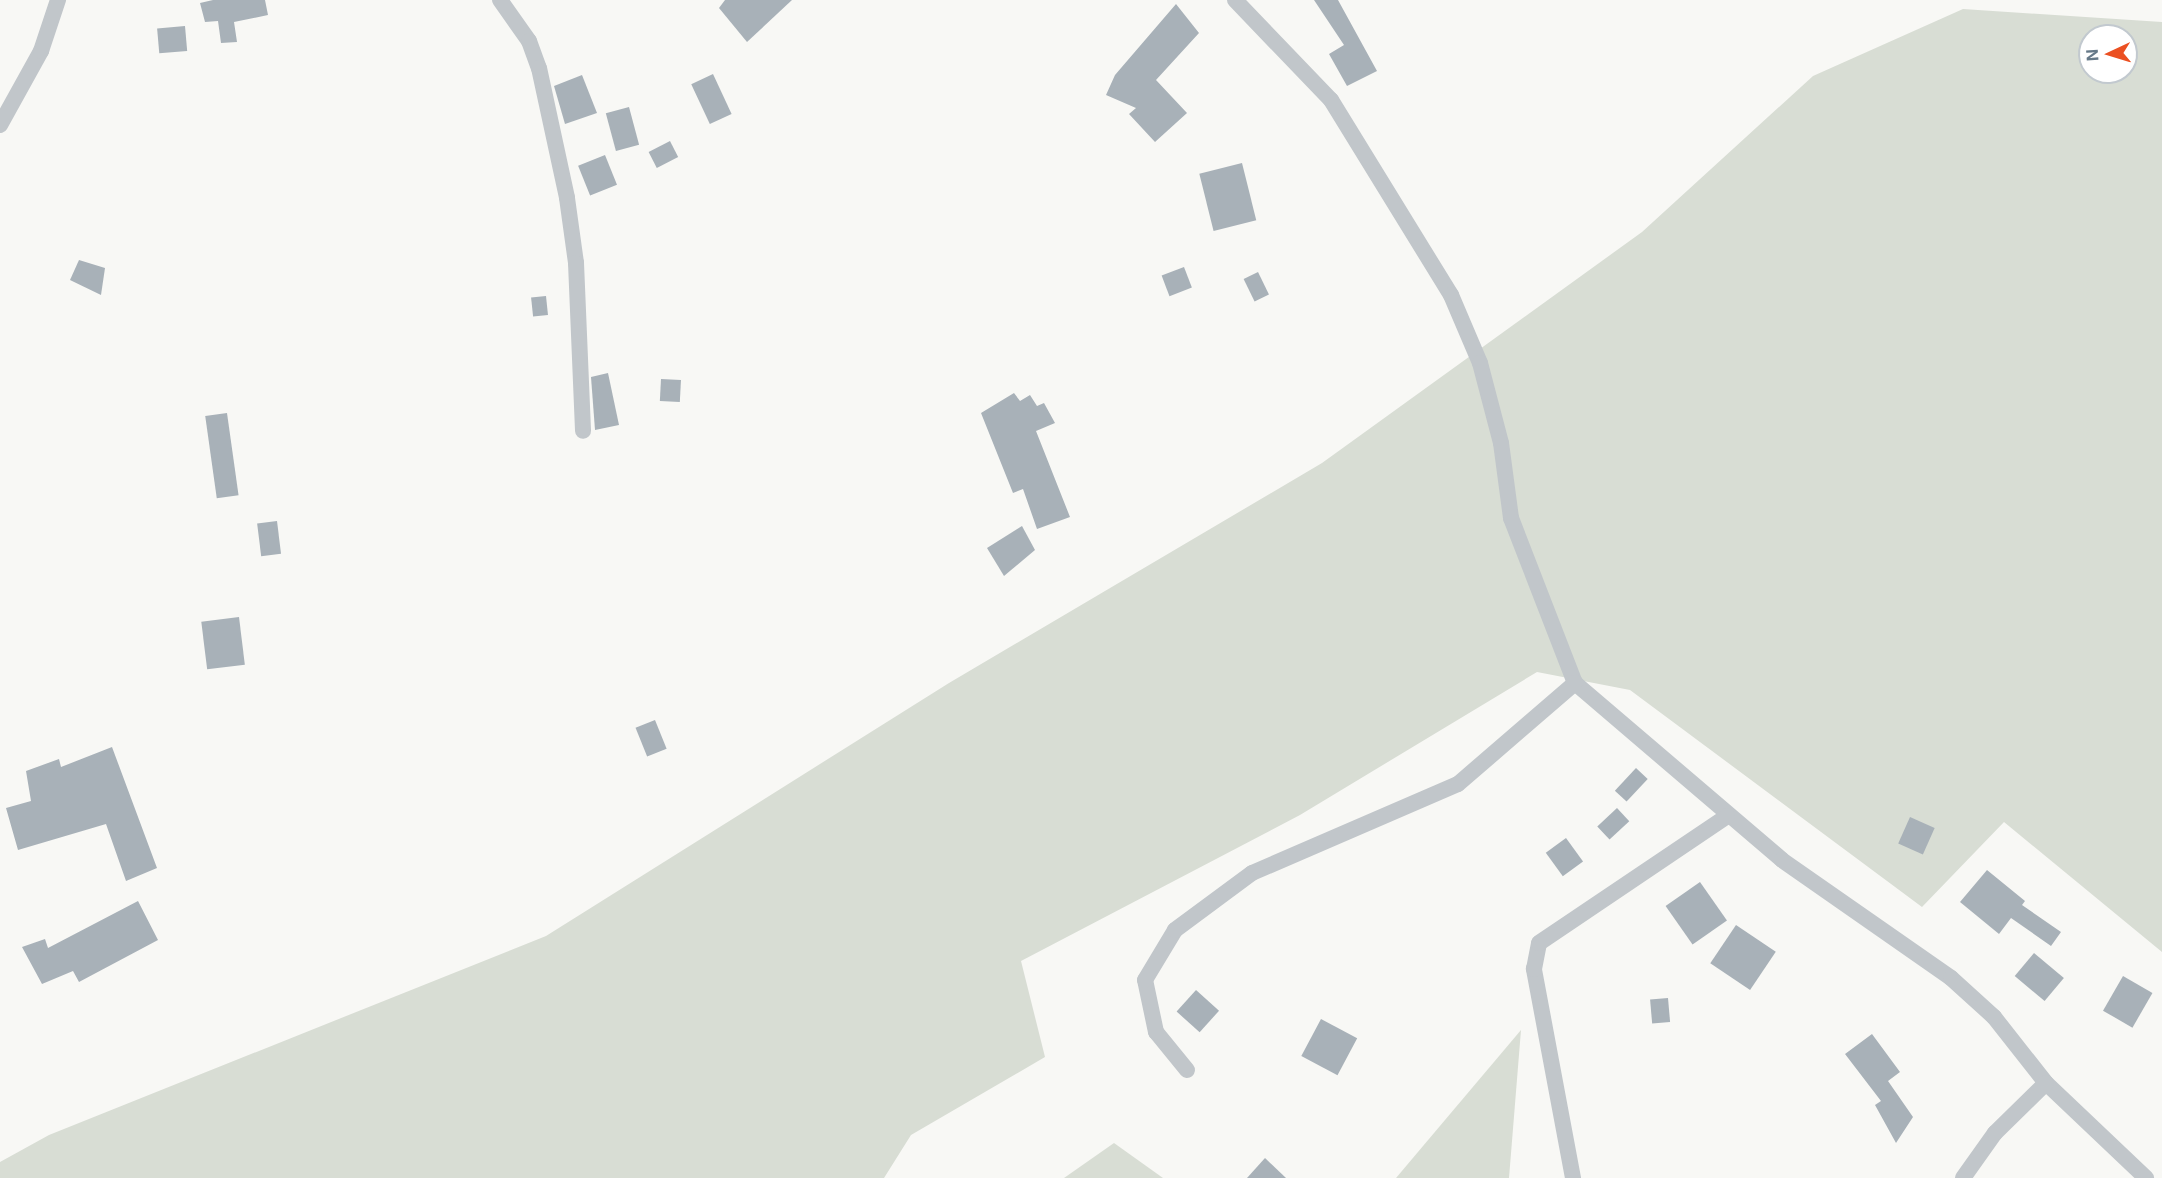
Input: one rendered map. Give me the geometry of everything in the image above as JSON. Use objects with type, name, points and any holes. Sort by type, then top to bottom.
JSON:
[{"type":"street","points":[[0,125],[41,51],[58,0]]},
{"type":"street","points":[[500,0],[529,41],[539,68],[567,198],[576,263],[583,432]]},
{"type":"street","points":[[1235,0],[1331,100],[1451,295],[1480,363],[1501,443],[1504,489],[1511,518],[1575,683],[1727,816],[1951,978],[1994,1017],[2046,1083],[2146,1178]]},
{"type":"street","points":[[1187,1070],[1155,1032],[1145,980],[1175,930],[1252,873],[1458,784],[1575,683]]},
{"type":"street","points":[[1573,1178],[1534,969],[1539,943],[1727,816]]},
{"type":"street","points":[[1963,1178],[1995,1133],[2046,1083]]},
{"type":"shaded area","points":[[1963,9],[2162,22],[2162,952],[2004,822],[1922,907],[1630,690],[1537,672],[1300,815],[1021,961],[1045,1057],[911,1135],[884,1178],[0,1178],[0,1162],[49,1135],[546,936],[949,683],[1322,463],[1642,232],[1813,76]]},
{"type":"shaded area","points":[[1521,1030],[1509,1178],[1396,1178]]},
{"type":"shaded area","points":[[1114,1143],[1163,1178],[1064,1178]]},
{"type":"building","points":[[213,0],[265,0],[268,15],[234,22],[237,42],[221,43],[218,21],[205,22],[200,3]]},
{"type":"building","points":[[725,0],[792,0],[747,42],[719,8]]},
{"type":"building","points":[[1314,0],[1338,0],[1377,71],[1347,86],[1329,54],[1344,45]]},
{"type":"building","points":[[1176,4],[1199,33],[1156,80],[1187,113],[1155,142],[1129,114],[1136,108],[1106,95],[1115,75]]},
{"type":"building","points":[[185,26],[187,51],[159,53],[157,28]]},
{"type":"building","points":[[713,74],[732,114],[710,124],[691,84]]},
{"type":"building","points":[[582,75],[597,113],[565,124],[554,86]]},
{"type":"building","points":[[629,107],[639,145],[616,151],[606,113]]},
{"type":"building","points":[[670,141],[678,157],[657,168],[649,152]]},
{"type":"building","points":[[605,155],[617,185],[590,196],[578,166]]},
{"type":"building","points":[[1242,163],[1256,220],[1214,231],[1199,174]]},
{"type":"building","points":[[79,260],[105,268],[101,295],[70,280]]},
{"type":"building","points":[[1184,267],[1192,288],[1169,296],[1162,276]]},
{"type":"building","points":[[1258,272],[1269,294],[1255,301],[1244,279]]},
{"type":"building","points":[[546,296],[548,315],[533,316],[531,298]]},
{"type":"building","points":[[608,373],[619,425],[595,430],[591,377]]},
{"type":"building","points":[[661,379],[681,380],[680,402],[660,401]]},
{"type":"building","points":[[1014,393],[1020,401],[1030,395],[1037,406],[1044,403],[1055,423],[1036,431],[1070,517],[1037,529],[1023,489],[1013,493],[981,413]]},
{"type":"building","points":[[227,413],[239,495],[217,498],[205,416]]},
{"type":"building","points":[[277,521],[281,554],[261,556],[257,523]]},
{"type":"building","points":[[1022,526],[1035,550],[1004,576],[987,548]]},
{"type":"building","points":[[239,617],[245,665],[207,669],[201,622]]},
{"type":"building","points":[[655,720],[667,749],[647,757],[636,728]]},
{"type":"building","points":[[112,747],[157,868],[126,881],[106,824],[18,850],[6,808],[31,801],[26,771],[59,759],[61,767]]},
{"type":"building","points":[[1636,768],[1648,779],[1627,802],[1615,791]]},
{"type":"building","points":[[1617,808],[1629,821],[1610,840],[1597,826]]},
{"type":"building","points":[[1910,817],[1935,828],[1923,854],[1898,843]]},
{"type":"building","points":[[1566,838],[1583,861],[1563,876],[1546,853]]},
{"type":"building","points":[[1987,870],[2025,901],[2022,905],[2061,932],[2051,946],[2011,918],[1999,934],[1960,902]]},
{"type":"building","points":[[1700,882],[1727,921],[1693,945],[1666,906]]},
{"type":"building","points":[[138,901],[158,940],[79,982],[73,971],[42,984],[22,947],[45,939],[48,948]]},
{"type":"building","points":[[1736,925],[1776,952],[1750,990],[1710,963]]},
{"type":"building","points":[[2034,953],[2064,978],[2045,1001],[2015,976]]},
{"type":"building","points":[[2123,976],[2152,993],[2132,1028],[2103,1011]]},
{"type":"building","points":[[1196,990],[1219,1011],[1200,1032],[1177,1012]]},
{"type":"building","points":[[1668,998],[1670,1022],[1652,1023],[1650,1000]]},
{"type":"building","points":[[1321,1019],[1357,1038],[1337,1075],[1301,1056]]},
{"type":"building","points":[[1872,1034],[1900,1072],[1888,1081],[1913,1117],[1896,1143],[1875,1105],[1881,1101],[1845,1054]]},
{"type":"building","points":[[1265,1158],[1286,1178],[1247,1178]]}]
